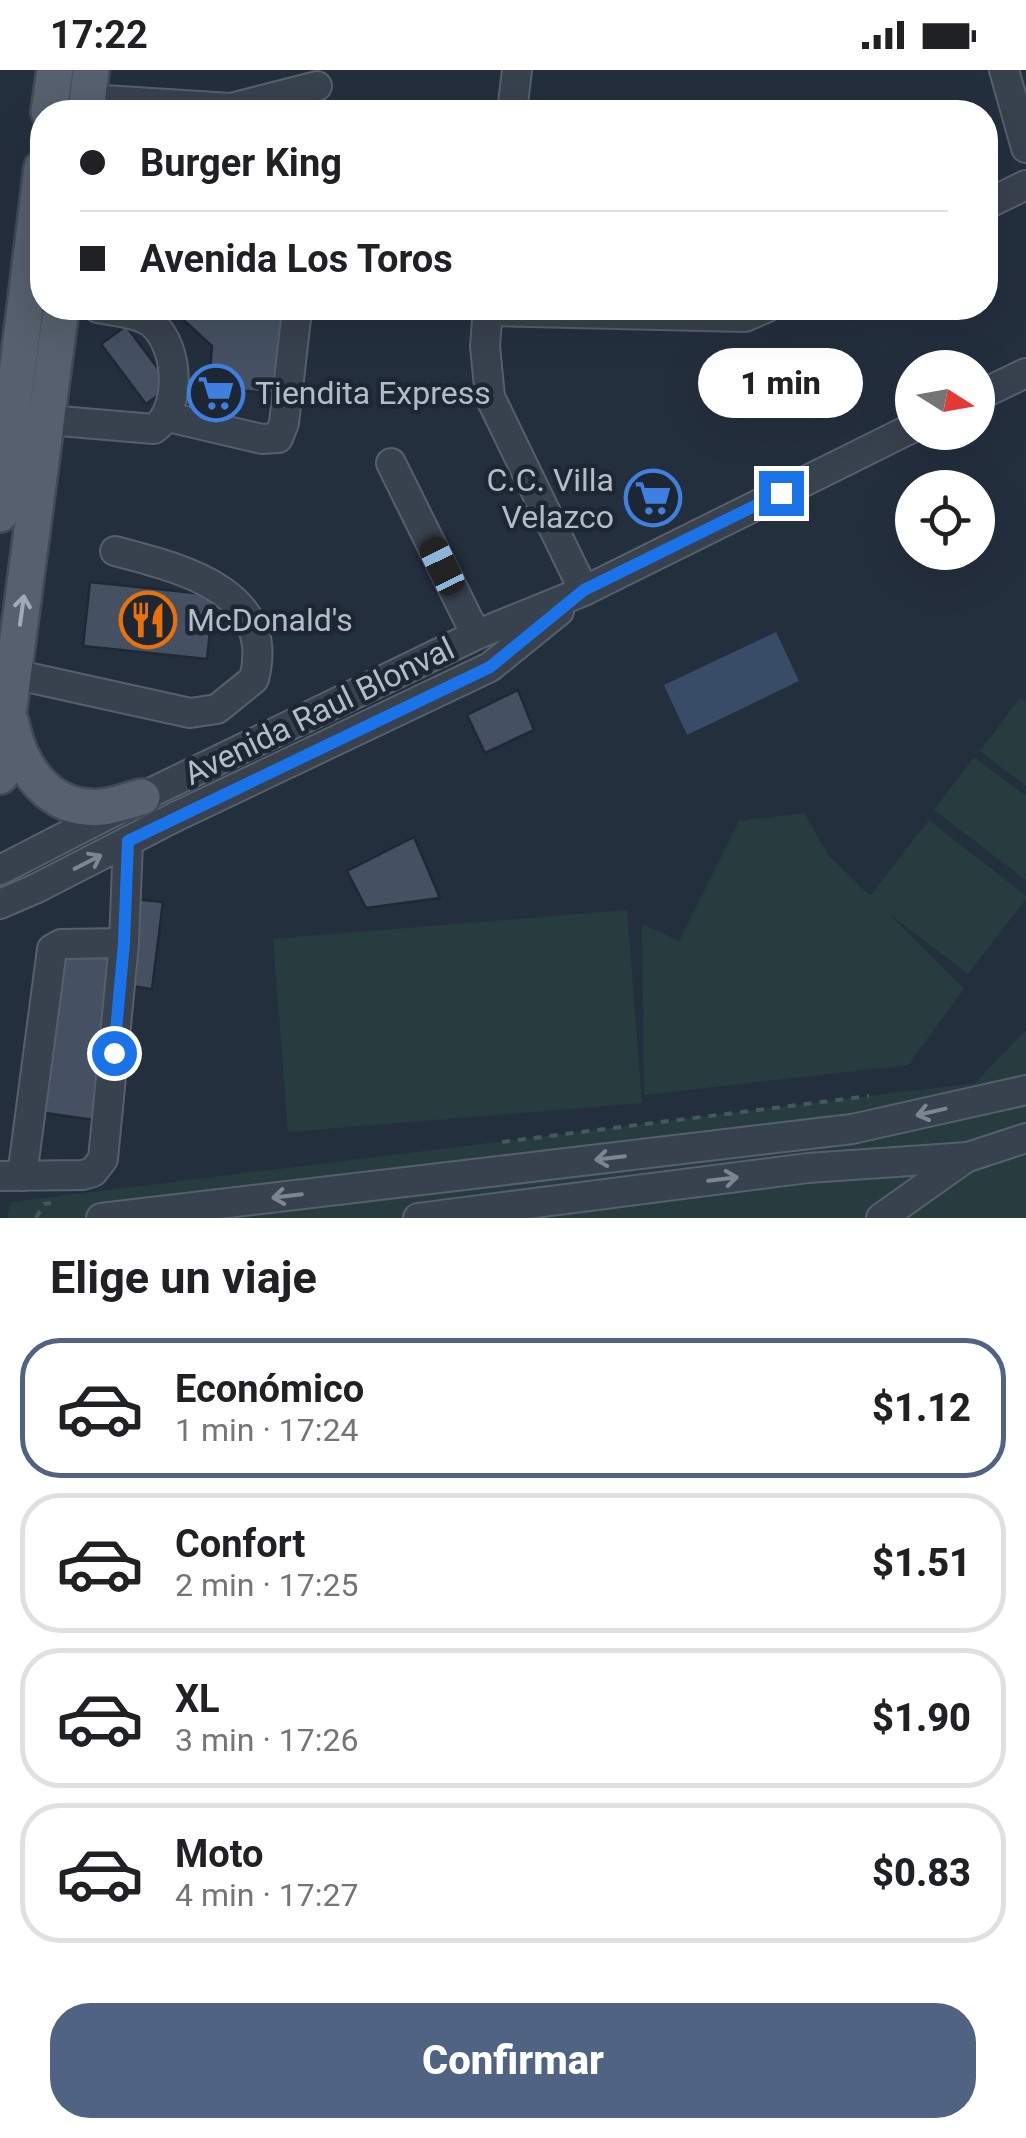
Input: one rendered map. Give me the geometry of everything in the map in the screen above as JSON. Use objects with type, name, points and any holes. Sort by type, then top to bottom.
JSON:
[{"type":"main road","points":[[50,100],[54,70]]},
{"type":"main road","points":[[0,514],[11,328],[30,230]]},
{"type":"main road","points":[[0,776],[60,320]]},
{"type":"main road","points":[[9,712],[24,764],[56,798],[102,807],[142,797]]},
{"type":"street","points":[[513,100],[517,70]]},
{"type":"street","points":[[1004,70],[1026,148]]},
{"type":"street","points":[[263,100],[318,86]]},
{"type":"street","points":[[88,94],[149,100]]},
{"type":"street","points":[[998,199],[1026,185]]},
{"type":"street","points":[[48,420],[154,429],[168,417],[172,408],[169,346],[146,320]]},
{"type":"street","points":[[168,417],[262,439],[278,438],[284,423],[296,320]]},
{"type":"street","points":[[487,320],[485,346],[490,397],[584,590],[895,436]]},
{"type":"street","points":[[995,388],[1026,373]]},
{"type":"street","points":[[391,463],[476,636]]},
{"type":"street","points":[[13,674],[190,712],[217,709],[254,679],[258,648],[252,622],[224,591],[178,568],[114,551]]},
{"type":"street","name":"Avenida Raul Blonval","points":[[0,870],[476,636],[584,590]]},
{"type":"street","name":"Avenida Raul Blonval","points":[[0,904],[490,667],[584,590]]},
{"type":"street","points":[[124,943],[61,944],[52,949],[11,1176],[84,1175],[93,1172],[104,1159],[124,943],[128,841]]},
{"type":"street","points":[[101,1218],[852,1129],[1026,1090]]},
{"type":"street","points":[[418,1218],[808,1168],[968,1156],[1026,1138]]},
{"type":"street","points":[[881,1218],[968,1156]]},
{"type":"green space","points":[[1020,698],[1026,702],[1026,786],[980,751]]},
{"type":"green space","points":[[974,757],[1026,796],[1026,880],[934,810]]},
{"type":"green space","points":[[804,813],[829,856],[870,896],[929,820],[1026,899],[968,974],[888,913],[964,989],[908,1065],[644,1095],[642,924],[679,941],[739,821]]},
{"type":"green space","points":[[627,910],[642,1103],[288,1132],[273,939]]},
{"type":"green space","points":[[1026,1030],[1026,1218],[7,1218],[11,1202],[975,1083]]},
{"type":"water","points":[[776,632],[799,681],[687,735],[664,685]]},
{"type":"building","points":[[183,320],[288,320],[283,394],[209,388],[212,346]]},
{"type":"building","points":[[126,326],[171,386],[146,404],[101,344]]},
{"type":"building","name":"McDonald's","points":[[90,582],[214,595],[207,659],[83,646]]},
{"type":"building","points":[[518,690],[534,730],[485,753],[467,715]]},
{"type":"building","points":[[414,837],[440,898],[366,908],[347,871]]},
{"type":"building","points":[[134,899],[163,902],[152,989],[123,985]]},
{"type":"building","points":[[55,950],[117,959],[94,1120],[32,1111]]},
{"type":"place","name":"Tiendita Express","points":[[216,393]]},
{"type":"place","name":"C.C. Villa Velazco","points":[[653,498]]},
{"type":"place","name":"McDonald's","points":[[148,620]]},
{"type":"route","points":[[114,1053],[128,841],[490,667],[584,590],[781,493]]}]
